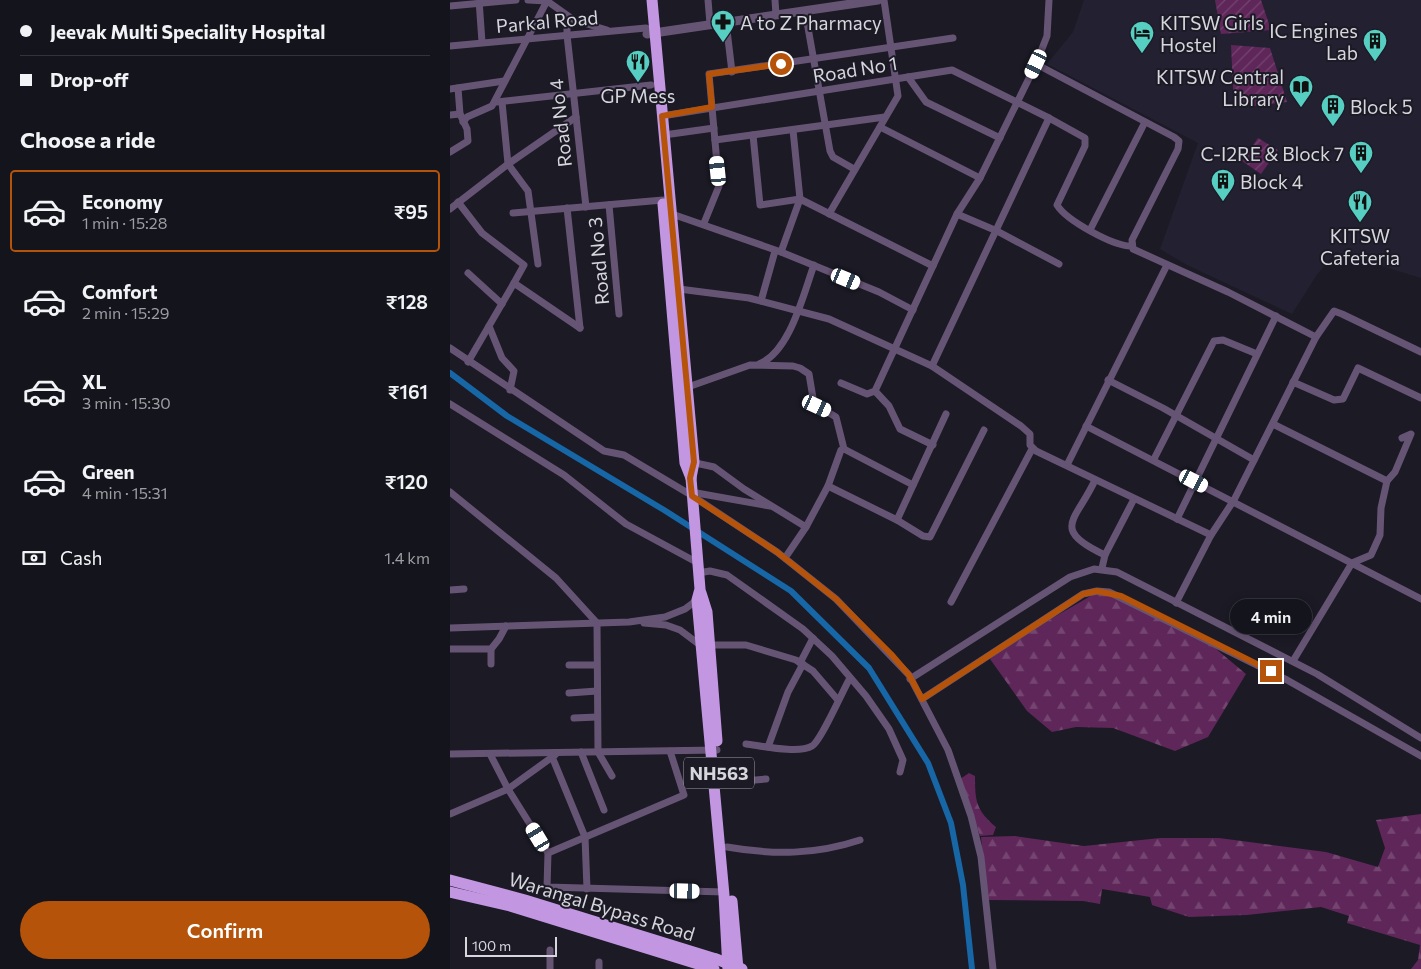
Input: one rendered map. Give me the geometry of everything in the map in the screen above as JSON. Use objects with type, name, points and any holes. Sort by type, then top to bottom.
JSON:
[{"type":"highway","name":"NH563","points":[[644,0],[662,116],[688,387],[691,496],[698,563],[698,595],[707,612],[705,645],[714,750],[728,969]]},
{"type":"highway","name":"NH563","points":[[652,0],[649,32],[651,85],[690,462]]},
{"type":"highway","name":"NH563","points":[[714,750],[720,783],[738,969]]},
{"type":"highway","name":"Warangal Bypass Road","points":[[450,880],[526,900],[714,966]]},
{"type":"highway","name":"Warangal Bypass Road","points":[[450,892],[510,906],[714,966],[742,969]]},
{"type":"street","points":[[450,6],[516,0]]},
{"type":"street","points":[[528,0],[547,1],[574,20],[611,32]]},
{"type":"street","points":[[708,0],[710,24]]},
{"type":"street","points":[[775,0],[776,15]]},
{"type":"street","name":"Parkal Road","points":[[450,46],[567,35],[649,32],[878,0]]},
{"type":"street","points":[[829,214],[898,96],[884,0]]},
{"type":"street","points":[[841,383],[867,394],[875,391],[893,348],[913,310],[957,214],[980,178],[1036,64],[1046,36],[1049,0]]},
{"type":"street","points":[[538,264],[529,211],[528,191],[508,164],[498,102],[504,81],[547,1]]},
{"type":"street","points":[[479,2],[482,42]]},
{"type":"street","points":[[805,11],[830,151],[834,157],[854,169]]},
{"type":"street","name":"Road No 4","points":[[567,16],[567,35],[586,207]]},
{"type":"street","points":[[726,22],[732,72]]},
{"type":"street","points":[[704,223],[719,186],[709,74],[954,38]]},
{"type":"street","points":[[1036,64],[1177,139],[1179,146],[1132,240],[1132,246],[1136,251],[1316,336]]},
{"type":"street","name":"Road No 1","points":[[662,116],[952,70],[1049,118],[1086,140],[1058,205],[1090,230]]},
{"type":"street","points":[[908,77],[926,102],[1000,138]]},
{"type":"street","points":[[450,152],[468,141],[454,89],[504,81]]},
{"type":"street","points":[[464,122],[480,110],[498,102],[651,85]]},
{"type":"street","points":[[450,115],[460,114]]},
{"type":"street","points":[[450,209],[508,164],[576,117]]},
{"type":"street","points":[[715,140],[885,118]]},
{"type":"street","points":[[932,366],[1049,118]]},
{"type":"street","points":[[1132,246],[1122,246],[1109,242],[1090,230],[1145,122]]},
{"type":"street","points":[[880,127],[980,178]]},
{"type":"street","points":[[664,135],[714,128]]},
{"type":"street","points":[[761,301],[778,252],[800,199],[793,130]]},
{"type":"street","points":[[753,135],[760,205],[800,199],[933,266]]},
{"type":"street","points":[[513,213],[663,200]]},
{"type":"street","points":[[458,202],[482,233],[524,266],[468,362]]},
{"type":"street","name":"Road No 3","points":[[609,205],[619,314]]},
{"type":"street","points":[[514,283],[580,328],[567,208]]},
{"type":"street","points":[[672,214],[704,223],[814,265],[879,292],[913,310]]},
{"type":"street","points":[[957,214],[997,231],[1059,264]]},
{"type":"street","points":[[688,387],[756,365],[766,361],[777,352],[797,312],[814,265]]},
{"type":"street","points":[[1067,466],[1108,380],[1167,265]]},
{"type":"street","points":[[468,273],[502,304]]},
{"type":"street","points":[[679,289],[761,301],[829,319],[932,366],[1028,431],[1032,449],[951,602]]},
{"type":"street","points":[[1176,602],[1211,535],[1234,500],[1316,336],[1334,311],[1421,352]]},
{"type":"street","points":[[1177,519],[1276,316]]},
{"type":"street","points":[[489,326],[502,358],[514,371],[510,390]]},
{"type":"street","points":[[1154,460],[1214,341],[1223,340],[1256,354]]},
{"type":"street","points":[[450,348],[468,362],[604,451],[624,454],[785,558],[836,599],[891,654],[922,699],[948,750],[971,816],[981,857],[993,969]]},
{"type":"street","points":[[756,365],[793,366],[806,371],[811,380],[812,401],[836,418],[844,449],[912,485]]},
{"type":"street","points":[[1293,382],[1334,400],[1343,399],[1358,368],[1421,398]]},
{"type":"street","points":[[1108,380],[1176,415],[1254,460]]},
{"type":"street","points":[[875,391],[889,406],[900,429],[932,446]]},
{"type":"street","points":[[450,404],[564,476],[626,524],[710,571],[727,575],[813,638],[850,678],[889,729],[903,760],[900,772]]},
{"type":"street","points":[[897,520],[946,414]]},
{"type":"street","points":[[1273,424],[1387,482]]},
{"type":"street","points":[[1086,426],[1234,500],[1421,599]]},
{"type":"street","points":[[828,486],[897,520],[922,536],[932,535],[984,430]]},
{"type":"street","points":[[1293,661],[1352,563],[1371,555],[1380,535],[1381,508],[1387,482],[1395,472],[1411,434],[1402,438]]},
{"type":"street","points":[[785,558],[806,527],[828,486],[838,458],[844,449]]},
{"type":"street","points":[[1032,449],[1211,535]]},
{"type":"street","points":[[690,462],[714,467],[806,527]]},
{"type":"street","points":[[1094,480],[1084,502],[1071,518],[1071,526],[1081,542],[1105,555]]},
{"type":"street","points":[[450,492],[556,578],[597,623],[598,752],[612,776]]},
{"type":"street","points":[[691,496],[773,506]]},
{"type":"street","points":[[1102,568],[1105,555],[1134,499]]},
{"type":"street","points":[[910,679],[1054,585],[1085,570],[1102,568],[1117,572],[1293,661],[1421,738]]},
{"type":"street","points":[[450,590],[464,589]]},
{"type":"street","points":[[922,699],[1083,594],[1097,591],[1109,592],[1287,680],[1421,756]]},
{"type":"street","points":[[450,628],[629,622],[665,617],[685,609],[698,595]]},
{"type":"street","points":[[629,622],[666,625],[705,645],[731,643],[746,645],[801,663],[813,671],[837,699]]},
{"type":"street","points":[[491,664],[491,649],[506,626]]},
{"type":"street","points":[[768,747],[788,692],[813,638]]},
{"type":"street","points":[[450,649],[491,649]]},
{"type":"street","points":[[570,665],[596,664]]},
{"type":"street","points":[[746,744],[802,749],[811,747],[822,734],[837,699],[850,678]]},
{"type":"street","points":[[569,692],[597,691]]},
{"type":"street","points":[[574,718],[597,717]]},
{"type":"street","points":[[450,754],[554,756],[581,752],[714,750]]},
{"type":"street","points":[[548,853],[684,795],[670,751]]},
{"type":"street","points":[[581,752],[604,810]]},
{"type":"street","points":[[490,754],[508,788],[548,853],[547,888],[724,892]]},
{"type":"street","points":[[554,756],[585,837],[587,888]]},
{"type":"street","points":[[450,814],[508,788],[554,756]]},
{"type":"street","points":[[720,783],[766,779]]},
{"type":"street","points":[[727,847],[776,854],[835,848],[860,840]]},
{"type":"street","points":[[550,950],[550,969]]},
{"type":"shaded area","points":[[1084,0],[1421,0],[1421,278],[1336,252],[1316,276],[1292,314],[1187,265],[1160,249],[1198,143],[1047,64],[1073,32]]},
{"type":"green space","points":[[1215,0],[1261,0],[1271,30],[1221,34]]},
{"type":"green space","points":[[1231,45],[1270,48],[1287,102],[1234,108]]},
{"type":"green space","points":[[1258,138],[1278,150],[1261,174],[1242,161]]},
{"type":"green space","points":[[1101,590],[1197,633],[1246,674],[1208,737],[1175,751],[1113,728],[1076,727],[1052,732],[1027,711],[990,659],[1016,639]]},
{"type":"green space","points":[[969,773],[975,776],[976,799],[981,810],[996,827],[993,835],[980,836],[960,779]]},
{"type":"green space","points":[[1421,814],[1421,969],[1411,969],[1418,960],[1420,945],[1347,923],[1349,916],[1321,907],[1247,915],[1189,917],[1152,905],[1150,897],[1102,889],[1100,904],[1083,901],[987,900],[981,837],[1015,836],[1084,846],[1160,838],[1219,838],[1326,852],[1378,867],[1385,848],[1376,820]]},
{"type":"waterway","points":[[450,373],[507,416],[664,510],[791,591],[869,668],[928,763],[951,823],[963,885],[972,969]]},
{"type":"place","name":"A to Z Pharmacy","points":[[723,43]]},
{"type":"place","name":"KITSW Girls Hostel","points":[[1142,54]]},
{"type":"place","name":"IC Engines Lab","points":[[1375,62]]},
{"type":"place","name":"GP Mess","points":[[638,83]]},
{"type":"place","name":"KITSW Central Library","points":[[1301,108]]},
{"type":"place","name":"Block 5","points":[[1333,127]]},
{"type":"place","name":"C-I2RE & Block 7","points":[[1361,174]]},
{"type":"place","name":"Block 4","points":[[1223,202]]},
{"type":"place","name":"KITSW Cafeteria","points":[[1360,223]]},
{"type":"route","points":[[781,64],[709,74],[712,107],[662,116],[694,462],[690,478],[692,496],[777,552],[836,599],[891,654],[909,675],[922,699],[1009,640],[1083,594],[1097,591],[1121,596],[1271,671]]}]
